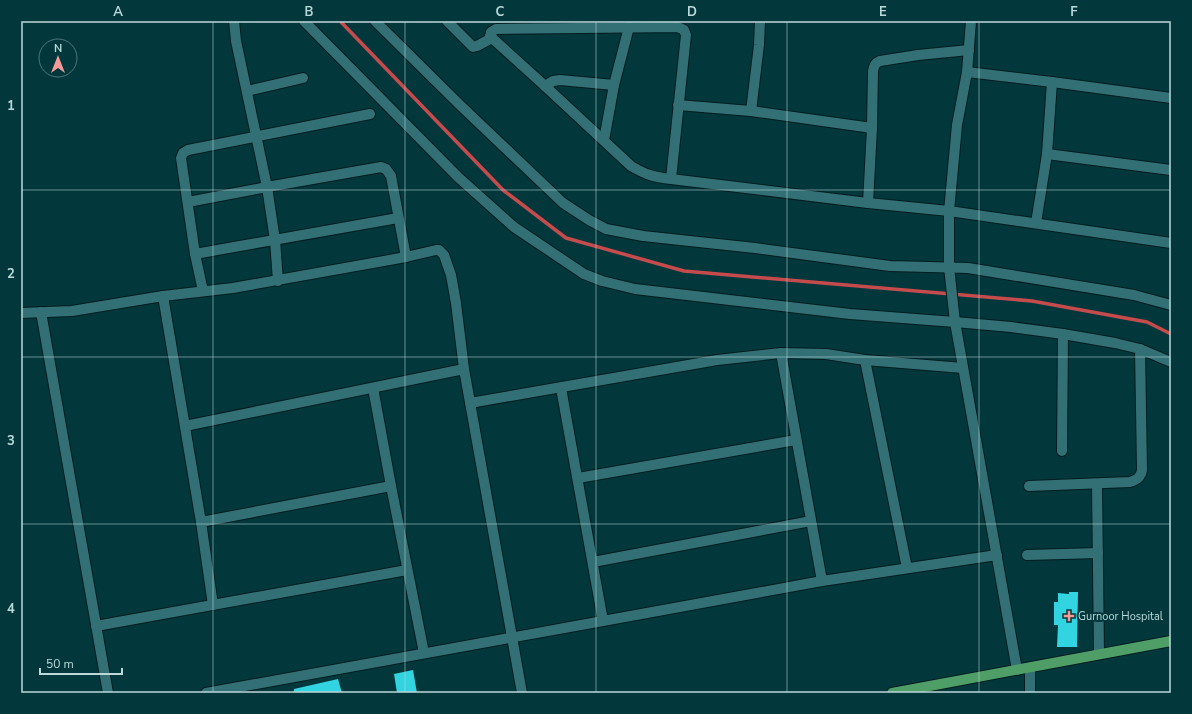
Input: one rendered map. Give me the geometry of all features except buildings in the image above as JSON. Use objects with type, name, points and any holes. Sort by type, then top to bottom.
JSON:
[{"type":"main road","points":[[892,693],[1171,641]]},
{"type":"street","points":[[234,21],[236,41],[267,187],[275,240],[278,281]]},
{"type":"street","points":[[304,21],[458,177],[514,227],[584,274],[602,281],[643,290],[850,314],[955,319],[1063,334],[1140,349],[1171,362]]},
{"type":"street","points":[[375,21],[461,106],[563,203],[606,229],[643,236],[755,248],[890,266],[950,270],[968,268],[1134,295],[1171,305]]},
{"type":"street","points":[[446,21],[473,47],[492,38]]},
{"type":"street","points":[[751,111],[759,45],[760,21]]},
{"type":"street","points":[[971,21],[967,72],[957,124],[949,211],[950,270],[955,319],[963,368],[1017,670]]},
{"type":"street","points":[[604,140],[614,85],[629,27]]},
{"type":"street","points":[[671,179],[686,32],[678,27],[496,29],[491,32],[490,36],[492,38],[631,166],[655,177],[671,179],[868,203],[949,211],[1171,242]]},
{"type":"street","points":[[868,203],[873,71],[876,63],[880,61],[918,55],[969,50]]},
{"type":"street","points":[[967,72],[1171,98]]},
{"type":"street","points":[[247,91],[303,78]]},
{"type":"street","points":[[545,86],[560,80],[614,85]]},
{"type":"street","points":[[1036,223],[1047,154],[1052,82]]},
{"type":"street","points":[[678,105],[751,111],[872,128]]},
{"type":"street","points":[[203,291],[195,254],[181,158],[183,153],[188,150],[370,114]]},
{"type":"street","points":[[1047,154],[1171,170]]},
{"type":"street","points":[[188,202],[381,167],[386,169],[391,176],[406,257]]},
{"type":"street","points":[[195,254],[398,218]]},
{"type":"street","points":[[21,313],[72,312],[163,296],[233,288],[278,281],[440,250],[444,255],[453,282],[464,369],[522,693]]},
{"type":"street","points":[[163,296],[201,522],[213,605]]},
{"type":"street","points":[[41,312],[108,693]]},
{"type":"street","points":[[1062,450],[1063,334]]},
{"type":"street","points":[[1029,486],[1130,482],[1136,481],[1141,475],[1140,349]]},
{"type":"street","points":[[470,403],[717,360],[781,353],[826,354],[865,360],[963,368]]},
{"type":"street","points":[[781,353],[822,581]]},
{"type":"street","points":[[865,360],[907,568]]},
{"type":"street","points":[[184,426],[464,369]]},
{"type":"street","points":[[373,388],[424,653]]},
{"type":"street","points":[[561,388],[603,621]]},
{"type":"street","points":[[578,478],[796,440]]},
{"type":"street","points":[[1097,484],[1100,654]]},
{"type":"street","points":[[201,522],[391,486]]},
{"type":"street","points":[[593,562],[811,521]]},
{"type":"street","points":[[1027,554],[1098,553]]},
{"type":"street","points":[[206,693],[822,581],[997,555]]},
{"type":"street","points":[[96,626],[407,570]]},
{"type":"street","points":[[1030,668],[1030,693]]},
{"type":"waterway","points":[[340,21],[503,190],[566,238],[684,271],[1032,301],[1147,322],[1171,334]]},
{"type":"place","name":"Gurnoor Hospital","points":[[1069,616]]}]
